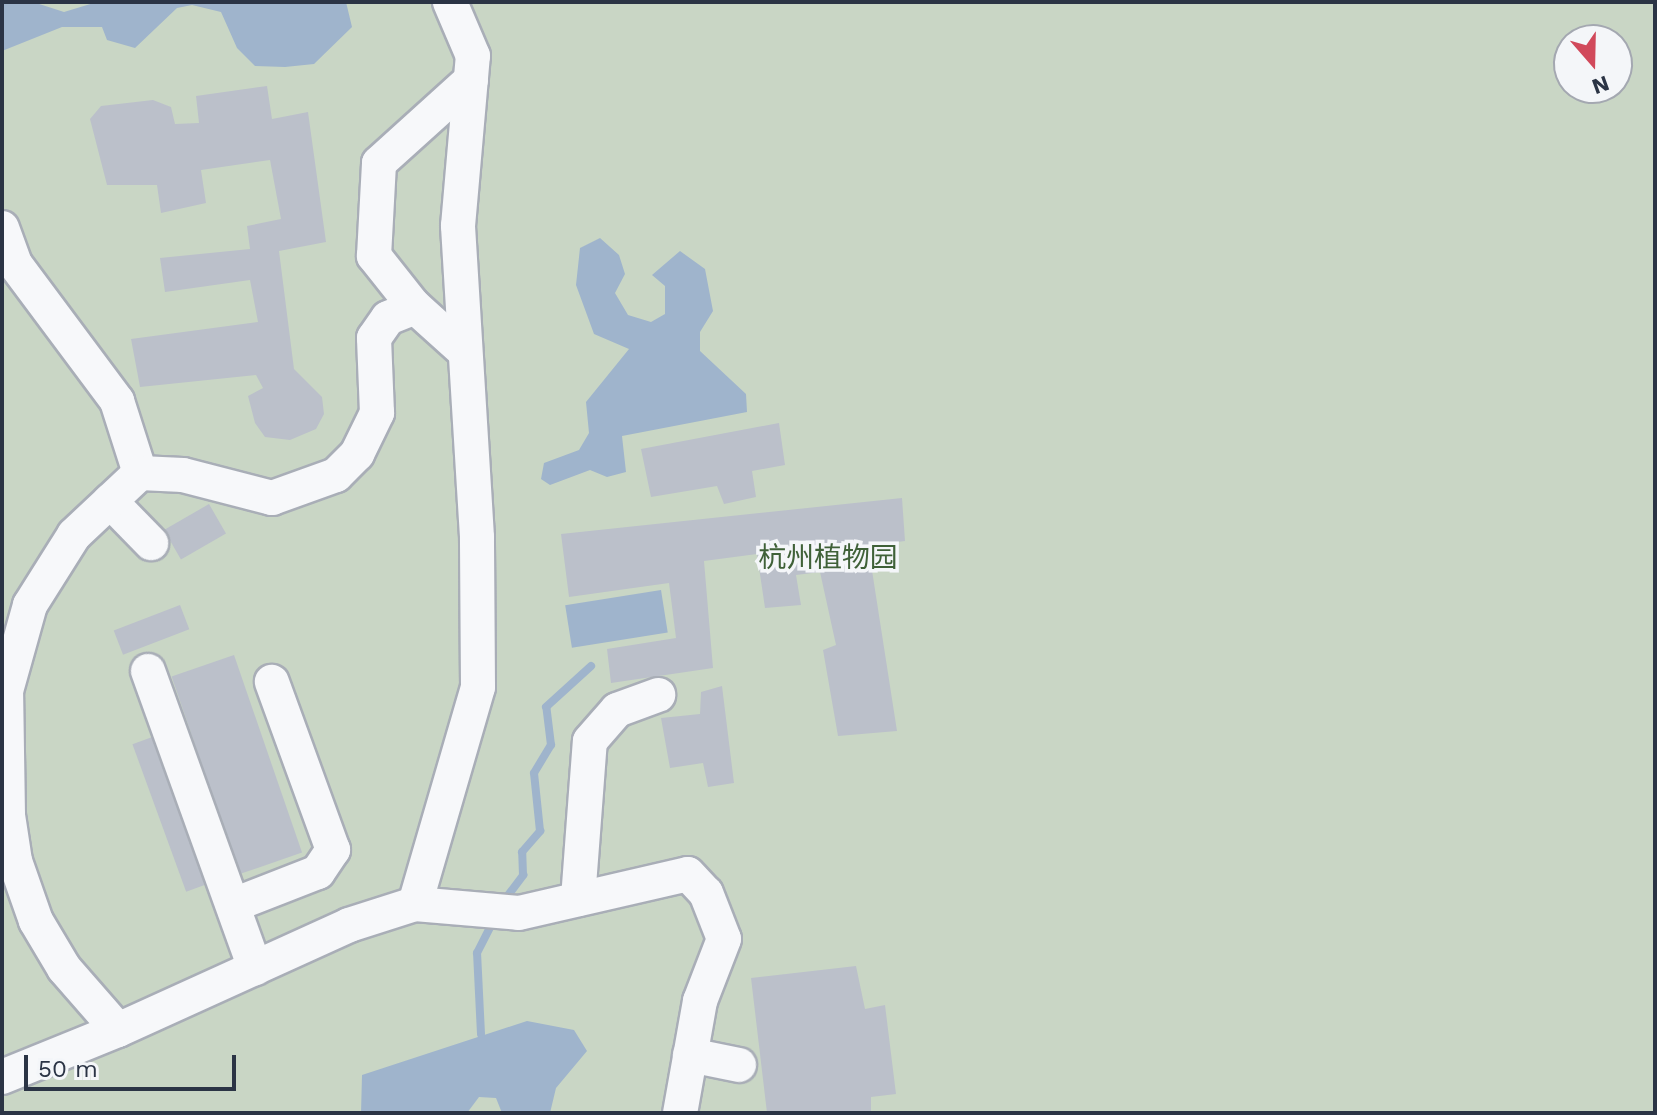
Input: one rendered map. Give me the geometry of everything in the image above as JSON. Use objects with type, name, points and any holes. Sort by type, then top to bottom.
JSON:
[{"type":"lane","points":[[415,904],[478,687],[477,537],[458,226],[473,56],[450,2]]},
{"type":"lane","points":[[465,352],[415,307],[374,256],[379,163],[471,80]]},
{"type":"lane","points":[[2,228],[15,264],[117,401],[140,473]]},
{"type":"lane","points":[[118,1030],[64,968],[36,921],[15,861],[7,768],[6,691],[30,605],[74,535],[140,473],[183,475],[272,498],[336,475],[357,454],[377,413],[374,338],[388,318],[415,307]]},
{"type":"lane","points":[[110,501],[151,543]]},
{"type":"lane","points":[[148,671],[225,890],[236,904],[255,968]]},
{"type":"lane","points":[[236,904],[318,872],[333,850],[272,682]]},
{"type":"lane","points":[[578,899],[590,741],[617,710],[658,695]]},
{"type":"lane","points":[[2,1077],[118,1030],[349,925],[415,904],[519,913],[688,874],[706,893],[724,939],[700,1001],[680,1113]]},
{"type":"lane","points":[[690,1055],[739,1065]]},
{"type":"green space","name":"杭州植物园","points":[[2,2],[1655,2],[1655,1113],[2,1113]]},
{"type":"water","points":[[2,2],[33,2],[64,12],[97,2],[346,2],[352,27],[314,64],[285,67],[255,66],[237,48],[221,12],[192,5],[177,8],[135,48],[107,40],[102,27],[62,27],[2,51]]},
{"type":"water","points":[[600,238],[619,255],[625,274],[615,293],[628,315],[651,322],[665,314],[665,286],[652,275],[680,251],[705,269],[713,311],[700,332],[700,351],[746,394],[747,412],[622,436],[626,472],[607,477],[590,470],[550,485],[541,479],[544,463],[579,450],[589,433],[586,402],[629,349],[594,334],[576,285],[580,248]]},
{"type":"water","points":[[661,590],[668,632],[572,648],[565,605]]},
{"type":"water","points":[[527,1021],[574,1030],[587,1051],[556,1088],[550,1113],[502,1113],[496,1098],[479,1097],[467,1113],[361,1113],[362,1075]]},
{"type":"building","points":[[267,86],[272,119],[308,112],[326,242],[279,251],[294,369],[322,397],[324,414],[316,429],[290,440],[265,437],[255,423],[248,396],[263,388],[256,375],[140,387],[131,339],[258,322],[250,280],[165,292],[160,258],[250,249],[247,226],[281,219],[270,160],[201,170],[206,203],[161,213],[157,185],[107,185],[90,119],[101,106],[153,100],[171,107],[175,124],[199,123],[196,96]]},
{"type":"building","points":[[779,423],[785,465],[752,471],[756,497],[724,504],[717,486],[651,497],[641,449]]},
{"type":"building","points":[[902,498],[905,541],[843,549],[844,566],[871,564],[897,731],[838,736],[823,650],[836,645],[820,572],[796,575],[801,605],[765,608],[757,554],[704,561],[713,668],[611,683],[607,649],[676,638],[669,583],[569,597],[561,534]]},
{"type":"building","points":[[209,504],[226,533],[181,559],[164,530]]},
{"type":"building","points":[[180,605],[189,629],[123,655],[114,630]]},
{"type":"building","points":[[234,655],[302,853],[240,874],[172,676]]},
{"type":"building","points":[[722,686],[734,783],[708,787],[703,763],[670,768],[661,718],[700,714],[701,692]]},
{"type":"building","points":[[155,736],[209,884],[186,892],[132,744]]},
{"type":"building","points":[[856,966],[865,1009],[885,1005],[896,1094],[871,1097],[871,1113],[767,1113],[751,978]]},
{"type":"waterway","points":[[503,902],[523,875],[522,852],[540,831],[534,773],[551,745],[546,707],[591,666]]},
{"type":"waterway","points":[[481,1034],[477,953],[493,921]]}]
